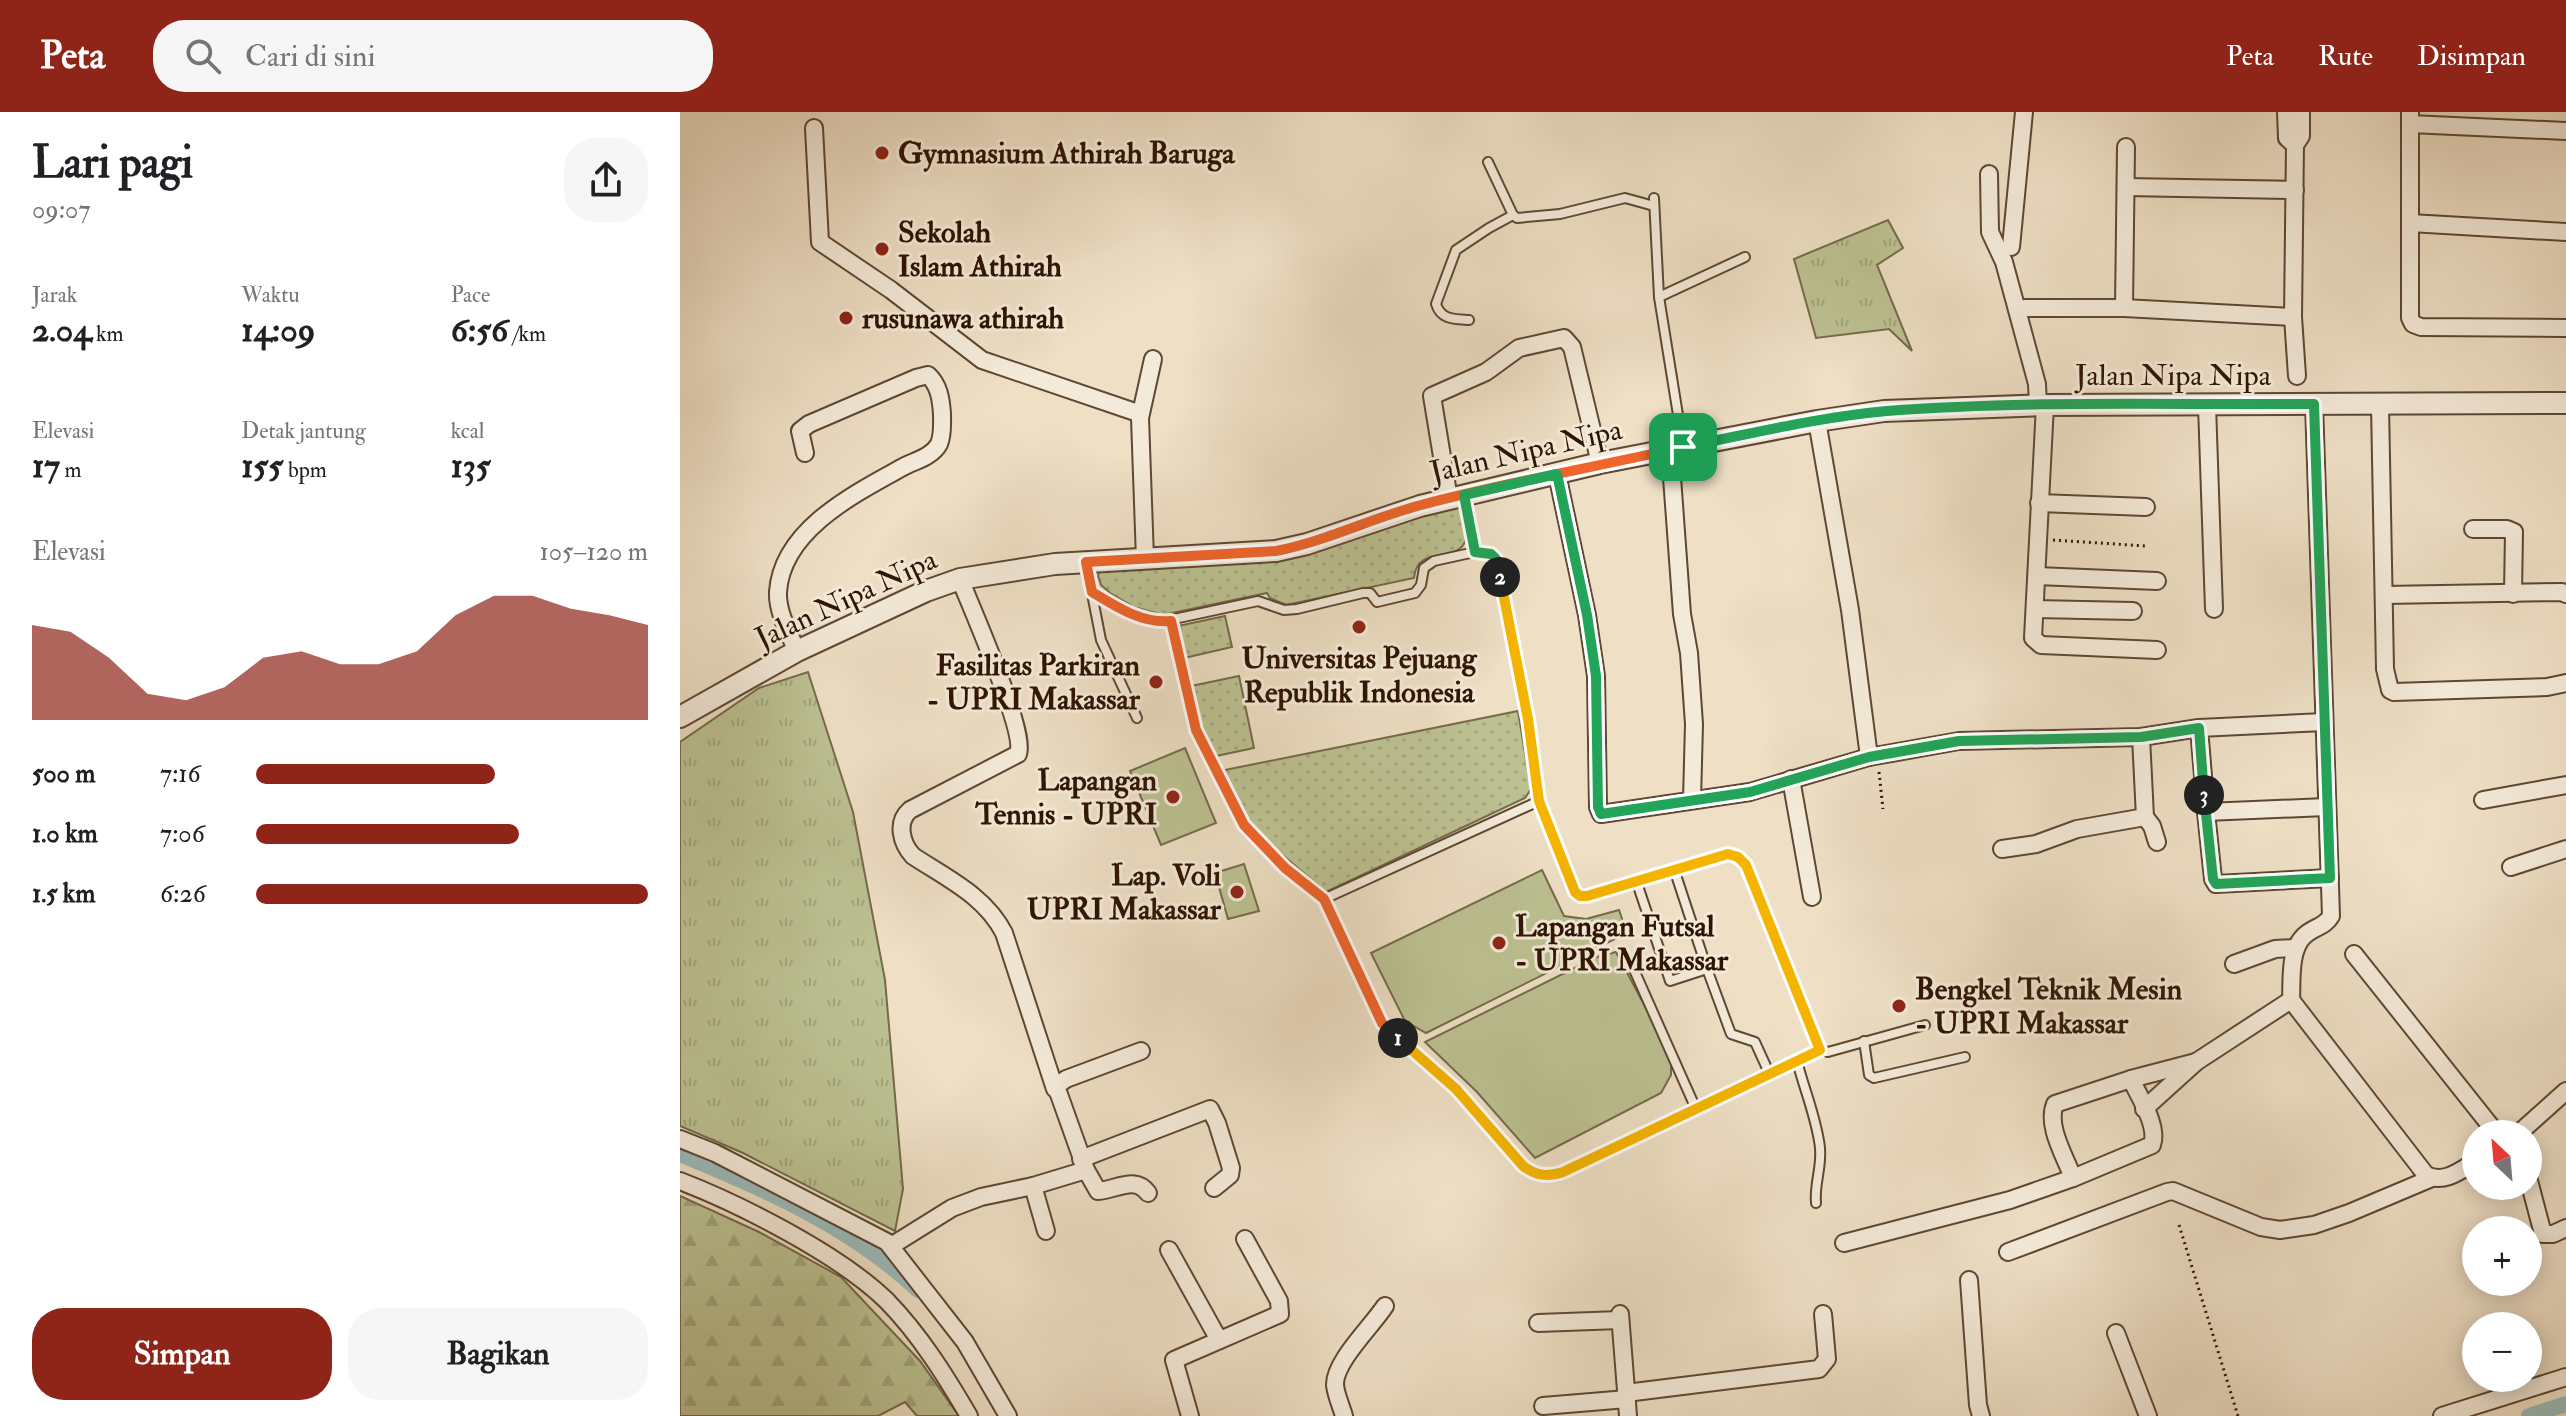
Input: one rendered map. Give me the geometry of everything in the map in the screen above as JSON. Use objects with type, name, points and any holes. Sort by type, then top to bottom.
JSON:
[{"type":"street","points":[[2011,247],[2024,112]]},
{"type":"street","points":[[2286,112],[2287,138],[2295,145]]},
{"type":"street","points":[[2297,376],[2293,317],[2295,145],[2301,136],[2301,112]]},
{"type":"street","points":[[2566,131],[2410,118],[2410,318],[2413,324],[2421,327],[2566,328]]},
{"type":"street","points":[[814,128],[820,242],[891,290],[982,360],[1132,410],[1140,418]]},
{"type":"street","points":[[2124,308],[2126,147]]},
{"type":"street","points":[[1989,174],[1990,232],[2004,262],[2042,405],[2033,638],[2041,645],[2157,650]]},
{"type":"street","points":[[2126,187],[2295,190]]},
{"type":"street","points":[[2410,223],[2566,232]]},
{"type":"street","points":[[2025,308],[2124,308],[2293,317]]},
{"type":"street","points":[[1456,497],[1432,396],[1486,372],[1519,348],[1545,341],[1564,338],[1572,347],[1600,463]]},
{"type":"street","points":[[1145,559],[1140,418],[1153,359]]},
{"type":"street","points":[[797,651],[783,619],[778,594],[785,562],[795,543],[811,525],[879,481],[930,454],[938,446],[942,431],[941,398],[933,380],[928,375],[916,378],[809,424],[800,431],[805,453]]},
{"type":"street","name":"Jalan Nipa Nipa","points":[[680,717],[797,651],[926,591],[960,579],[1023,567],[1276,551],[1456,497],[1600,463],[1817,421],[1884,411],[2042,405],[2566,403]]},
{"type":"street","points":[[2314,404],[2329,920],[2303,937],[2295,948],[2291,1000],[2426,1175],[2432,1178]]},
{"type":"street","points":[[2207,405],[2214,609]]},
{"type":"street","points":[[2380,405],[2386,680],[2390,690],[2547,687],[2566,683]]},
{"type":"street","points":[[1817,421],[1873,757]]},
{"type":"street","points":[[1676,449],[1682,614],[1689,653],[1694,724],[1692,800]]},
{"type":"street","points":[[1557,474],[1587,615],[1596,676],[1601,814],[1750,792],[1873,757],[1959,741],[2141,737],[2199,728],[2324,722]]},
{"type":"street","points":[[2039,503],[2146,507]]},
{"type":"street","points":[[2473,529],[2507,529],[2514,532],[2513,594]]},
{"type":"street","points":[[2037,576],[2157,581]]},
{"type":"street","points":[[960,579],[1014,721],[1020,750],[980,776],[905,813],[901,829],[908,851],[913,856],[986,905],[997,919],[1055,1089],[1083,1164],[1098,1191],[1135,1183],[1148,1193]]},
{"type":"street","points":[[2384,595],[2566,594]]},
{"type":"street","points":[[2035,609],[2133,611]]},
{"type":"street","points":[[2199,728],[2213,879],[2216,884],[2330,878]]},
{"type":"street","points":[[2141,737],[2145,817],[2152,826],[2157,842]]},
{"type":"street","points":[[1791,779],[1812,897]]},
{"type":"street","points":[[2483,800],[2566,785]]},
{"type":"street","points":[[2206,812],[2326,807]]},
{"type":"street","points":[[2002,849],[2036,844],[2077,829],[2145,817]]},
{"type":"street","points":[[2511,867],[2566,849]]},
{"type":"street","points":[[2234,964],[2275,949],[2295,948]]},
{"type":"street","points":[[2354,954],[2486,1120]]},
{"type":"street","points":[[2144,1109],[2196,1062],[2291,1000]]},
{"type":"street","points":[[1055,1089],[1066,1079],[1141,1051]]},
{"type":"street","points":[[2073,1178],[2053,1126],[2054,1107],[2060,1101],[2196,1062]]},
{"type":"street","points":[[1844,1243],[2010,1200],[2152,1145],[2154,1135],[2131,1079]]},
{"type":"street","points":[[2534,1120],[2566,1091]]},
{"type":"street","points":[[891,1246],[952,1208],[981,1197],[1033,1186],[1210,1109],[1231,1168],[1230,1175],[1214,1188]]},
{"type":"street","points":[[680,1139],[715,1153],[887,1242],[965,1342],[1008,1416]]},
{"type":"street","points":[[2008,1252],[2167,1192],[2173,1191],[2261,1227],[2280,1230],[2314,1225],[2432,1178],[2445,1178],[2462,1169]]},
{"type":"street","points":[[680,1181],[774,1225],[864,1282],[885,1300],[925,1346],[969,1416]]},
{"type":"street","points":[[1033,1186],[1046,1231]]},
{"type":"street","points":[[2534,1200],[2541,1231],[2547,1235],[2566,1228]]},
{"type":"street","points":[[1190,1416],[1173,1362],[1276,1317],[1281,1308],[1245,1239]]},
{"type":"street","points":[[1169,1250],[1219,1340]]},
{"type":"street","points":[[1969,1280],[1981,1416]]},
{"type":"street","points":[[1344,1416],[1336,1391],[1336,1378],[1354,1344],[1372,1326],[1385,1306]]},
{"type":"street","points":[[1543,1406],[1627,1403],[1819,1369],[1827,1359],[1823,1314]]},
{"type":"street","points":[[1538,1323],[1620,1317],[1627,1403]]},
{"type":"street","points":[[2116,1333],[2148,1416]]},
{"type":"street","points":[[2442,1416],[2566,1377]]},
{"type":"lane","points":[[1488,162],[1513,215],[1525,219],[1625,198],[1654,202],[1659,297],[1676,449]]},
{"type":"lane","points":[[1469,320],[1447,318],[1441,315],[1436,304],[1456,250],[1513,215]]},
{"type":"lane","points":[[1659,297],[1745,257]]},
{"type":"lane","points":[[1456,497],[1475,552]]},
{"type":"lane","points":[[1092,592],[1134,615],[1157,622],[1258,601],[1288,610],[1370,593],[1377,602],[1410,596],[1419,590],[1424,568],[1434,561],[1475,552],[1491,554],[1498,565],[1528,719],[1539,801],[1575,892],[1587,896],[1728,854],[1738,857],[1746,865],[1820,1050]]},
{"type":"lane","points":[[1086,562],[1101,640],[1137,718]]},
{"type":"lane","points":[[1171,621],[1196,730],[1244,825],[1285,868],[1324,899],[1382,1023],[1449,1081],[1530,1171],[1545,1175],[1563,1172],[1820,1050],[1828,1052],[1925,1025]]},
{"type":"lane","points":[[1324,899],[1539,801]]},
{"type":"lane","points":[[1675,872],[1731,1034],[1755,1042],[1770,1075]]},
{"type":"lane","points":[[1637,883],[1670,981],[1707,969]]},
{"type":"lane","points":[[1631,963],[1696,1109]]},
{"type":"lane","points":[[1864,1041],[1869,1075],[1874,1078],[1965,1057]]},
{"type":"lane","points":[[1797,1061],[1820,1146],[1816,1203]]},
{"type":"path","points":[[2037,540],[2146,546]]},
{"type":"path","points":[[1873,757],[1883,809]]},
{"type":"path","points":[[2179,1225],[2238,1416]]},
{"type":"green space","points":[[1888,220],[1903,248],[1877,265],[1912,351],[1889,329],[1816,338],[1794,259]]},
{"type":"green space","points":[[1461,506],[1466,527],[1462,547],[1422,561],[1414,578],[1286,605],[1270,598],[1267,593],[1163,615],[1134,607],[1110,593],[1101,585],[1098,576],[1100,568],[1221,563]]},
{"type":"green space","points":[[1225,616],[1232,647],[1184,658],[1178,626]]},
{"type":"green space","points":[[808,672],[853,812],[885,980],[903,1189],[895,1231],[743,1153],[680,1126],[680,742],[759,688]]},
{"type":"green space","points":[[1239,676],[1254,748],[1216,756],[1200,728],[1191,686]]},
{"type":"green space","points":[[1518,711],[1531,789],[1525,798],[1326,892],[1252,829],[1220,771]]},
{"type":"green space","name":"Lapangan Tennis - UPRI","points":[[1185,748],[1216,823],[1161,845],[1130,771]]},
{"type":"green space","name":"Lap. Voli UPRI Makassar","points":[[1244,864],[1259,911],[1228,919],[1215,873]]},
{"type":"green space","name":"Lapangan Futsal - UPRI Makassar","points":[[1542,870],[1564,916],[1586,919],[1619,910],[1627,933],[1426,1033],[1405,1021],[1371,953]]},
{"type":"green space","points":[[1616,952],[1671,1055],[1671,1075],[1661,1093],[1535,1158],[1477,1092],[1425,1042],[1597,957]]},
{"type":"green space","points":[[680,1196],[759,1232],[841,1277],[920,1361],[959,1416],[917,1416],[905,1402],[878,1416],[680,1416]]},
{"type":"waterway","points":[[680,1154],[774,1195],[836,1228],[892,1267],[918,1290]]},
{"type":"waterway","points":[[2529,1416],[2566,1404]]},
{"type":"place","name":"Gymnasium Athirah Baruga","points":[[882,153]]},
{"type":"place","name":"Sekolah Islam Athirah","points":[[882,249]]},
{"type":"place","name":"rusunawa athirah","points":[[846,318]]},
{"type":"place","name":"Universitas Pejuang Republik Indonesia","points":[[1359,627]]},
{"type":"place","name":"Fasilitas Parkiran - UPRI Makassar","points":[[1156,682]]},
{"type":"place","name":"Lapangan Tennis - UPRI","points":[[1173,797]]},
{"type":"place","name":"Lap. Voli UPRI Makassar","points":[[1237,892]]},
{"type":"place","name":"Lapangan Futsal - UPRI Makassar","points":[[1499,943]]},
{"type":"place","name":"Bengkel Teknik Mesin - UPRI Makassar","points":[[1899,1006]]},
{"type":"route","points":[[1683,447],[1600,463],[1557,474],[1449,499],[1420,506],[1307,544],[1276,551],[1086,562],[1092,592],[1134,615],[1157,622],[1171,621],[1196,730],[1244,825],[1285,868],[1324,899],[1382,1023],[1449,1081],[1530,1171],[1545,1175],[1563,1172],[1820,1050],[1742,859],[1728,854],[1587,896],[1575,892],[1539,801],[1528,719],[1498,565],[1491,554],[1475,552],[1464,495],[1557,474],[1587,615],[1596,676],[1598,807],[1601,814],[1750,792],[1869,757],[1959,741],[2141,737],[2199,728],[2213,879],[2216,884],[2330,878],[2314,404],[2045,405],[1884,411],[1683,447]]}]
